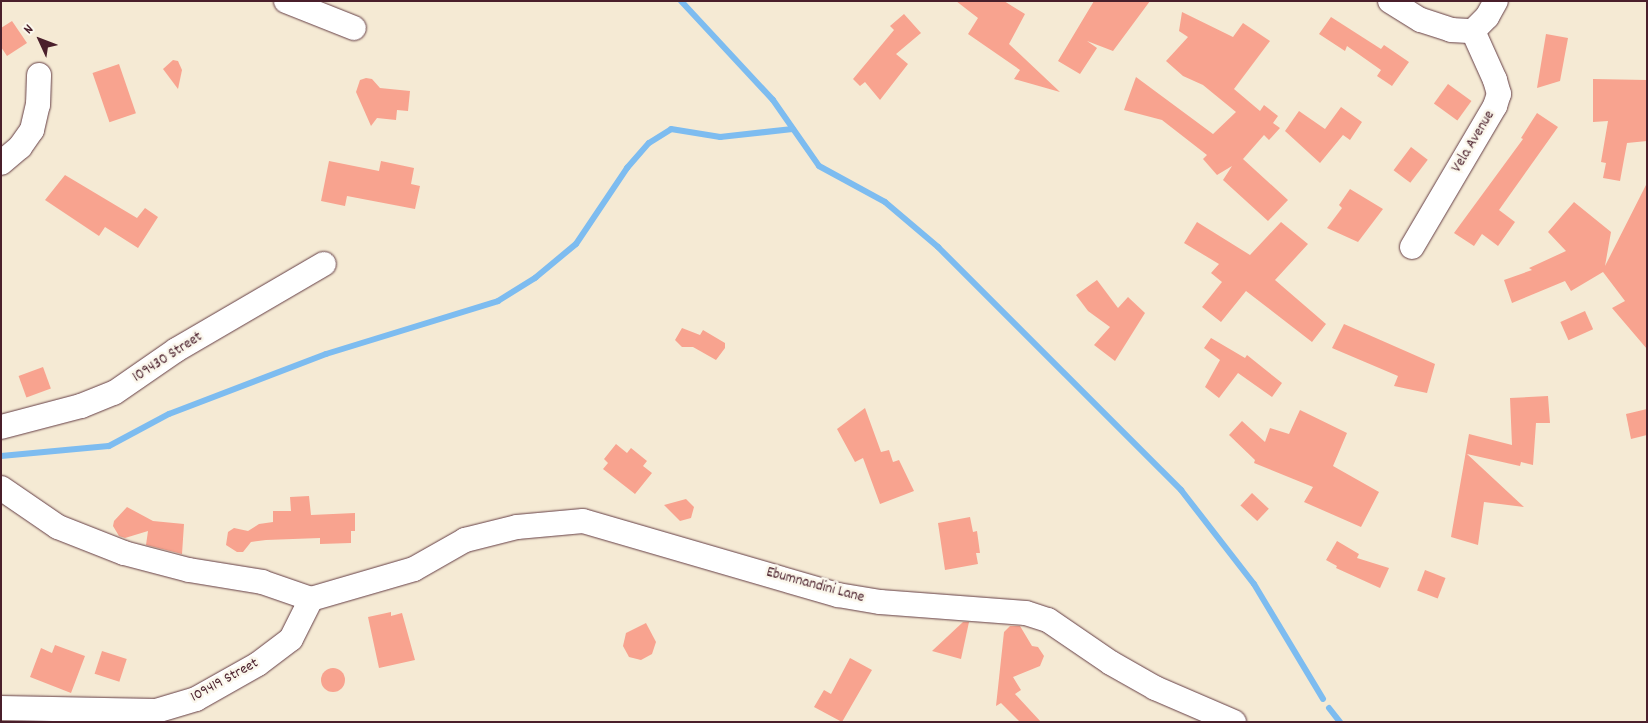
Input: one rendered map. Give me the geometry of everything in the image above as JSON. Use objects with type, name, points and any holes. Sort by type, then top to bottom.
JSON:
[{"type":"street","points":[[286,1],[354,28]]},
{"type":"street","points":[[1390,1],[1421,20],[1451,30],[1473,31],[1487,18],[1496,1]]},
{"type":"street","name":"Vela Avenue","points":[[1412,247],[1495,106],[1499,94],[1495,80],[1473,31]]},
{"type":"street","points":[[1,163],[20,147],[32,130],[39,76]]},
{"type":"street","name":"109430 Street","points":[[1,426],[82,406],[114,393],[176,350],[324,264]]},
{"type":"street","points":[[1,488],[58,527],[124,553],[189,570],[262,582],[310,599]]},
{"type":"street","name":"Ebumnandini Lane","points":[[310,599],[414,569],[465,540],[517,527],[584,521],[838,595],[880,602],[1026,613],[1055,624],[1104,659],[1155,688],[1234,722]]},
{"type":"street","name":"109419 Street","points":[[1,708],[156,711],[196,699],[258,664],[291,639],[310,599]]},
{"type":"building","points":[[956,1],[1004,1],[1025,14],[1009,44],[1060,92],[1014,79],[1020,70],[968,34],[978,18]]},
{"type":"building","points":[[1094,1],[1150,1],[1113,51],[1087,41],[1097,48],[1080,74],[1058,61]]},
{"type":"building","points":[[1182,12],[1233,37],[1243,23],[1270,41],[1234,89],[1260,111],[1264,105],[1278,116],[1273,123],[1280,128],[1269,140],[1264,135],[1243,159],[1288,200],[1268,221],[1223,180],[1232,166],[1217,175],[1203,159],[1207,155],[1162,120],[1124,110],[1136,77],[1213,134],[1236,112],[1203,85],[1183,76],[1166,61],[1188,37],[1179,31]]},
{"type":"building","points":[[904,14],[921,33],[896,54],[908,64],[880,100],[865,82],[860,86],[853,79],[894,30],[890,26]]},
{"type":"building","points":[[1331,17],[1381,49],[1384,45],[1409,62],[1392,86],[1377,76],[1381,70],[1347,46],[1345,51],[1319,34]]},
{"type":"building","points":[[12,21],[27,43],[7,56],[1,47],[1,28]]},
{"type":"building","points":[[1546,34],[1568,38],[1560,81],[1537,88]]},
{"type":"building","points":[[173,60],[178,61],[182,70],[178,89],[163,69]]},
{"type":"building","points":[[119,64],[136,113],[109,122],[93,73]]},
{"type":"building","points":[[372,79],[380,88],[410,91],[408,111],[397,110],[396,120],[377,118],[371,126],[356,92],[360,80]]},
{"type":"building","points":[[1593,79],[1647,80],[1647,141],[1627,143],[1620,181],[1603,178],[1606,163],[1601,162],[1608,121],[1593,122]]},
{"type":"building","points":[[1448,84],[1471,101],[1457,120],[1434,103]]},
{"type":"building","points":[[1341,107],[1362,122],[1350,140],[1343,135],[1320,163],[1285,131],[1299,111],[1325,129]]},
{"type":"building","points":[[1537,113],[1558,127],[1499,210],[1515,222],[1498,246],[1482,234],[1474,246],[1454,233],[1523,139],[1521,138]]},
{"type":"building","points":[[1411,147],[1428,160],[1410,183],[1394,170]]},
{"type":"building","points":[[329,161],[379,171],[381,161],[414,168],[411,184],[420,186],[415,209],[347,196],[345,206],[321,201]]},
{"type":"building","points":[[65,175],[137,218],[145,208],[158,217],[138,248],[105,227],[99,236],[45,200]]},
{"type":"building","points":[[1647,183],[1647,349],[1612,308],[1625,301],[1603,272],[1571,291],[1565,281],[1512,303],[1504,280],[1532,270],[1529,268],[1566,251],[1548,232],[1574,202],[1611,232],[1605,266]]},
{"type":"building","points":[[1350,189],[1383,209],[1358,242],[1327,228],[1342,208],[1339,205]]},
{"type":"building","points":[[1197,222],[1250,255],[1281,222],[1308,244],[1275,280],[1326,324],[1312,342],[1246,291],[1221,322],[1202,307],[1222,282],[1211,273],[1219,264],[1184,243]]},
{"type":"building","points":[[1097,280],[1118,308],[1128,297],[1145,313],[1115,361],[1094,345],[1110,327],[1088,311],[1076,295]]},
{"type":"building","points":[[1585,311],[1593,329],[1568,340],[1560,322]]},
{"type":"building","points":[[1344,324],[1435,364],[1427,393],[1394,386],[1398,376],[1332,348]]},
{"type":"building","points":[[682,328],[700,335],[703,330],[725,343],[725,348],[716,360],[693,347],[682,347],[675,340]]},
{"type":"building","points":[[1211,338],[1245,358],[1247,355],[1282,383],[1272,397],[1238,373],[1219,398],[1205,387],[1220,360],[1204,348]]},
{"type":"building","points":[[43,367],[51,389],[26,398],[19,376]]},
{"type":"building","points":[[1548,396],[1550,423],[1536,423],[1533,465],[1521,462],[1520,466],[1467,454],[1524,507],[1484,502],[1478,545],[1451,537],[1469,434],[1512,445],[1510,398]]},
{"type":"building","points":[[865,408],[881,452],[889,450],[893,462],[899,460],[914,491],[880,504],[863,458],[855,462],[837,429]]},
{"type":"building","points":[[1647,409],[1647,435],[1631,439],[1626,414]]},
{"type":"building","points":[[1300,410],[1347,433],[1333,466],[1379,492],[1361,527],[1304,502],[1313,487],[1254,463],[1255,460],[1229,435],[1242,421],[1265,442],[1270,428],[1289,434]]},
{"type":"building","points":[[616,444],[627,453],[631,448],[647,461],[643,466],[652,473],[635,494],[603,469],[608,463],[604,459]]},
{"type":"building","points":[[1252,493],[1269,509],[1257,521],[1240,505]]},
{"type":"building","points":[[309,496],[311,515],[355,513],[355,531],[351,531],[351,543],[320,544],[320,538],[266,540],[251,542],[243,552],[237,552],[226,545],[228,532],[234,528],[248,531],[259,524],[273,522],[273,511],[291,511],[290,497]]},
{"type":"building","points":[[686,499],[694,507],[691,518],[680,521],[664,505]]},
{"type":"building","points":[[127,507],[153,521],[184,524],[182,554],[146,545],[148,531],[125,538],[119,536],[113,526],[114,521]]},
{"type":"building","points":[[970,517],[973,532],[977,531],[980,553],[976,553],[978,564],[945,570],[938,523]]},
{"type":"building","points":[[1337,541],[1359,554],[1357,558],[1389,568],[1380,588],[1336,568],[1337,566],[1326,560]]},
{"type":"building","points":[[1425,570],[1446,578],[1438,598],[1417,591]]},
{"type":"building","points":[[391,612],[391,616],[402,613],[415,660],[379,668],[368,617]]},
{"type":"building","points":[[963,622],[969,622],[961,659],[932,651]]},
{"type":"building","points":[[646,623],[656,642],[652,654],[641,660],[629,657],[623,646],[626,633]]},
{"type":"building","points":[[1010,626],[1020,626],[1032,646],[1038,647],[1044,656],[1040,666],[1013,677],[1021,690],[1015,694],[1041,722],[1020,722],[1001,703],[996,706],[1004,632]]},
{"type":"building","points":[[55,645],[85,656],[71,693],[30,677],[41,648],[52,653]]},
{"type":"building","points":[[102,651],[127,659],[119,682],[95,674]]},
{"type":"building","points":[[850,658],[872,670],[842,722],[814,707],[824,690],[831,694]]},
{"type":"building","points":[[333,668],[342,671],[345,680],[342,689],[333,692],[324,689],[321,680],[324,671]]},
{"type":"waterway","points":[[681,1],[773,100],[819,166],[885,202],[938,247],[1181,490],[1254,584],[1323,699]]},
{"type":"waterway","points":[[1,456],[109,446],[169,414],[326,354],[498,301],[535,278],[576,244],[627,168],[649,143],[671,129],[720,137],[793,129]]},
{"type":"waterway","points":[[1329,708],[1340,722]]}]
